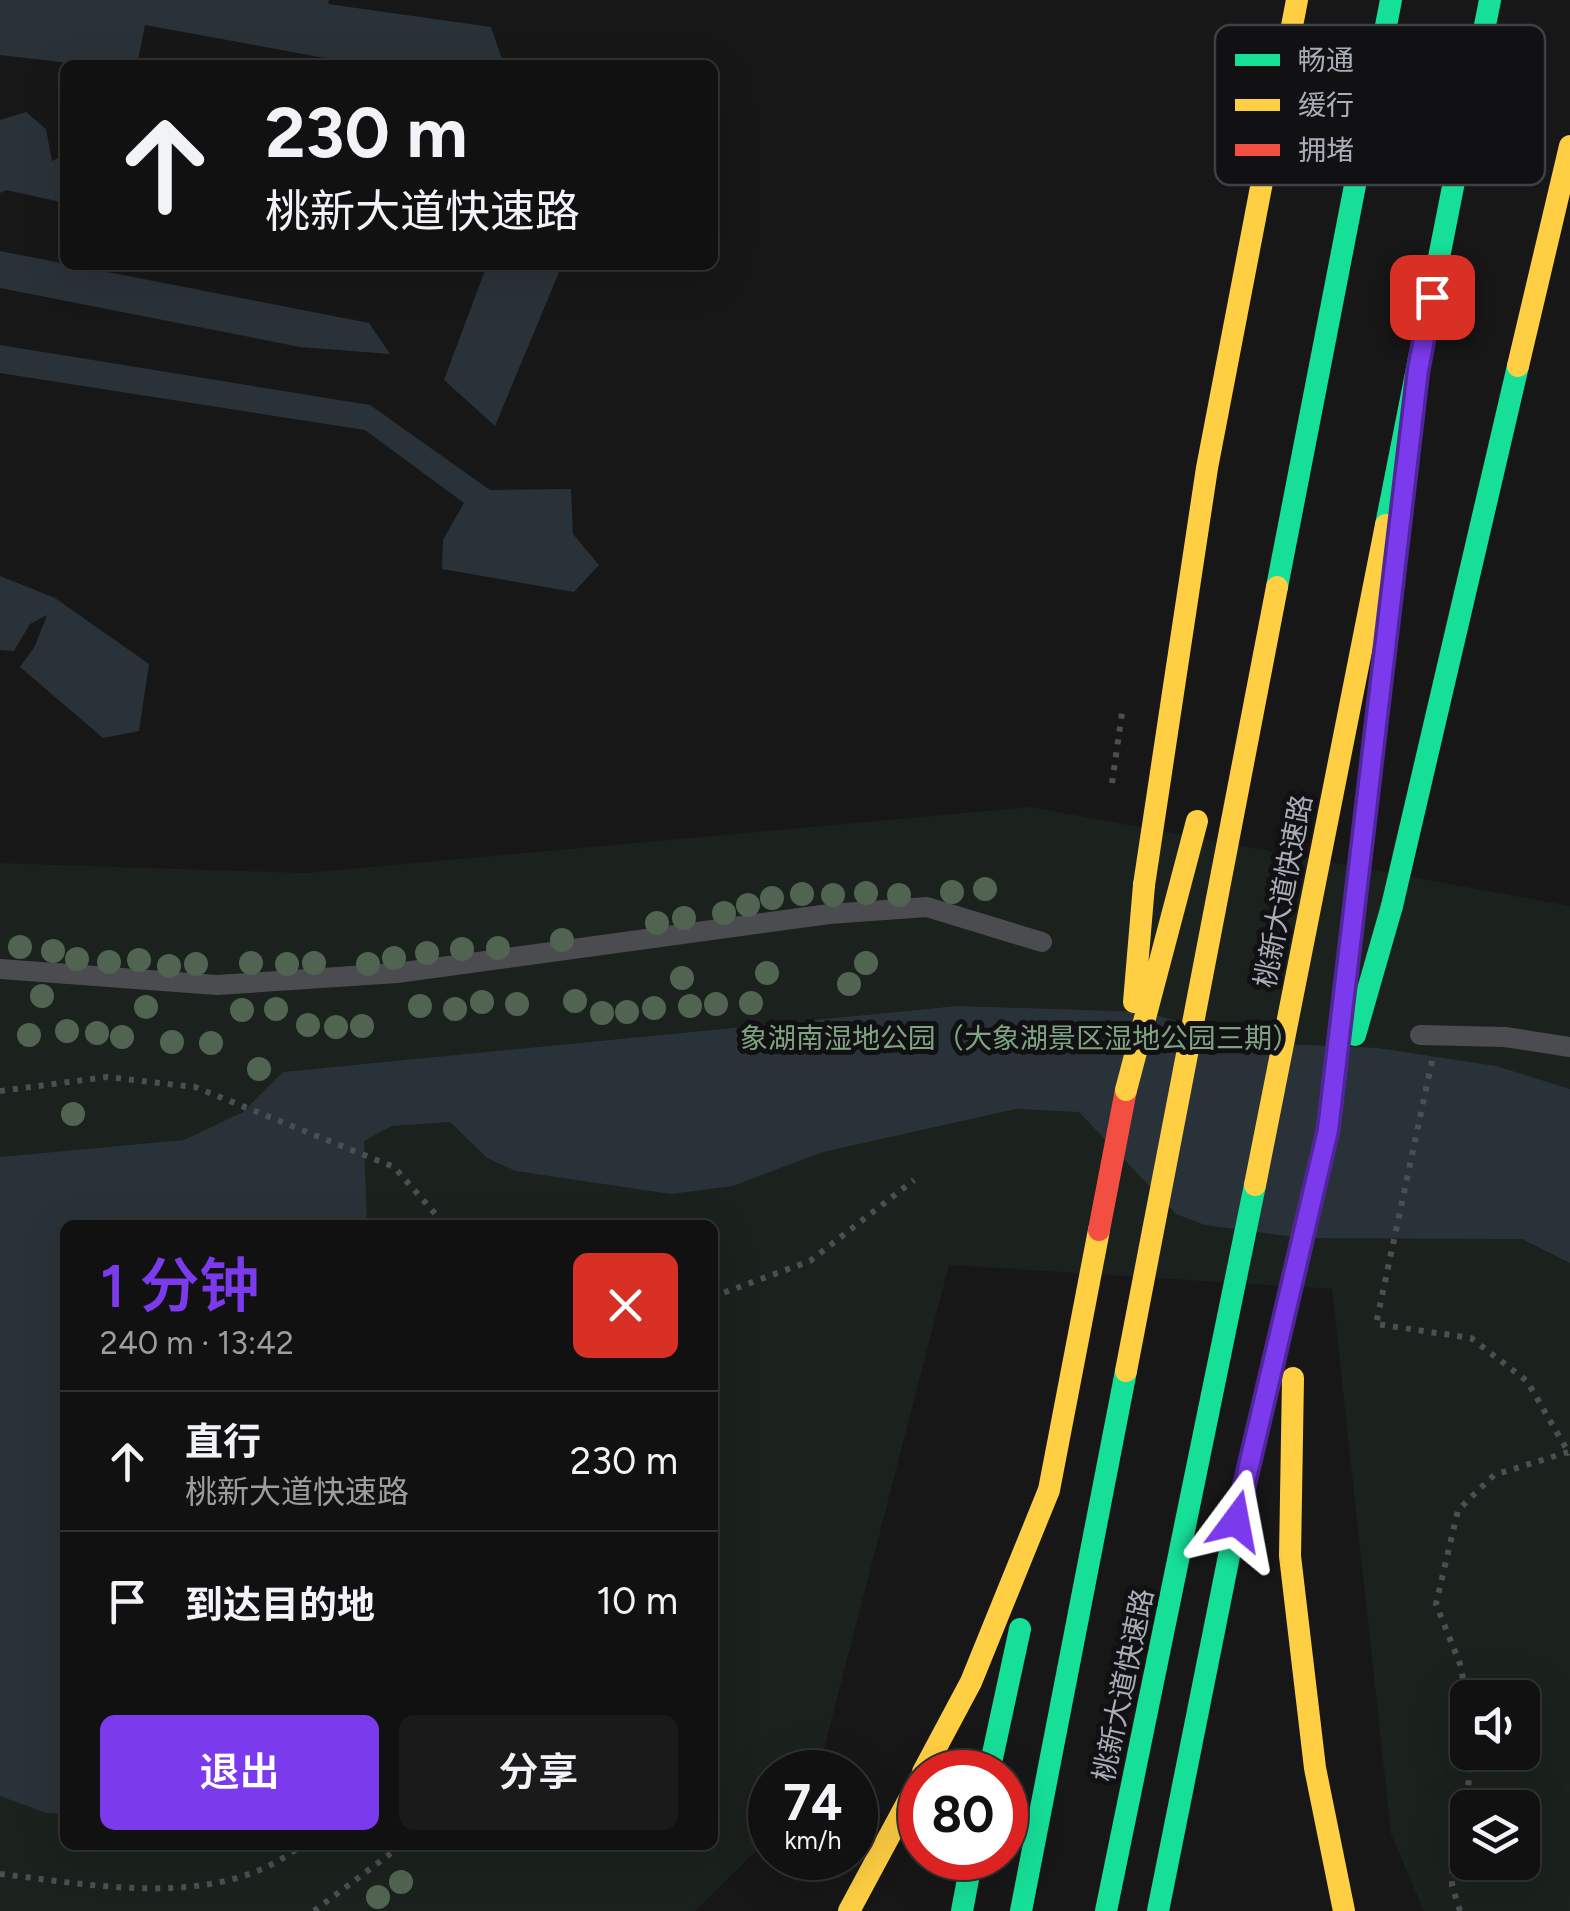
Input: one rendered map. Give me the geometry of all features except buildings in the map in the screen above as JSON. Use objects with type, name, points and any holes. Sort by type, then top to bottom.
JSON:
[{"type":"main road","points":[[1292,25],[1297,0]]},
{"type":"main road","name":"桃新大道快速路","points":[[1385,25],[1390,0]]},
{"type":"main road","name":"桃新大道快速路","points":[[1485,25],[1490,0]]},
{"type":"main road","points":[[1158,1911],[1236,1521],[1295,1267],[1328,1130],[1392,906],[1570,146]]},
{"type":"main road","points":[[1126,1090],[1144,885],[1207,468],[1261,185]]},
{"type":"main road","name":"桃新大道快速路","points":[[1021,1911],[1354,185]]},
{"type":"main road","name":"桃新大道快速路","points":[[1106,1911],[1191,1510],[1454,185]]},
{"type":"main road","points":[[1236,672],[1322,349]]},
{"type":"main road","points":[[1383,662],[1418,370]]},
{"type":"main road","points":[[1328,1130],[1372,760]]},
{"type":"main road","points":[[994,1750],[1050,1490],[1126,1090],[1201,805]]},
{"type":"main road","points":[[1295,1267],[1290,1556],[1315,1768],[1344,1911]]},
{"type":"main road","points":[[936,1750],[972,1682],[1050,1490]]},
{"type":"main road","points":[[849,1911],[898,1820]]},
{"type":"main road","points":[[962,1911],[968,1880]]},
{"type":"lane","points":[[0,968],[218,985],[379,974],[829,914],[927,907],[1042,942]]},
{"type":"lane","points":[[1428,1036],[1505,1037],[1570,1047]]},
{"type":"path","points":[[1428,1036],[1376,1324],[1471,1338],[1527,1381],[1569,1453],[1494,1475],[1458,1510],[1436,1604],[1463,1680]]},
{"type":"path","points":[[0,1091],[107,1076],[196,1087],[394,1167],[441,1220]]},
{"type":"path","points":[[718,1295],[810,1261],[914,1180]]},
{"type":"path","points":[[1460,1911],[1452,1886],[1452,1839],[1467,1802],[1470,1770]]},
{"type":"path","points":[[0,1874],[125,1889],[226,1882],[296,1850]]},
{"type":"path","points":[[314,1911],[395,1850]]},
{"type":"green space","name":"象湖南湿地公园（大象湖景区湿地公园三期）","points":[[1030,807],[1570,906],[1570,1911],[1424,1911],[1391,1834],[1332,1289],[949,1265],[824,1750],[748,1750],[748,1859],[695,1911],[0,1911],[0,863],[305,873]]},
{"type":"shaded area","points":[[0,0],[329,0],[328,4],[491,27],[502,60],[336,60],[145,25],[138,60],[60,62],[0,55]]},
{"type":"shaded area","points":[[26,112],[46,129],[52,161],[60,157],[60,202],[6,190],[0,193],[0,120]]},
{"type":"shaded area","points":[[0,251],[60,263],[60,270],[97,270],[369,323],[390,354],[300,347],[0,288]]},
{"type":"shaded area","points":[[485,270],[560,270],[495,426],[444,380]]},
{"type":"shaded area","points":[[0,345],[370,405],[490,490],[571,489],[573,534],[599,565],[574,592],[442,569],[443,540],[464,503],[365,430],[0,373]]},
{"type":"shaded area","points":[[0,576],[55,598],[149,664],[139,731],[103,738],[20,667],[35,646],[47,615],[30,624],[14,651],[0,650]]},
{"type":"shaded area","points":[[958,1006],[1144,1012],[1258,1043],[1378,1048],[1496,1066],[1570,1089],[1570,1263],[1522,1239],[1301,1238],[1205,1225],[1176,1214],[1079,1112],[1016,1109],[823,1152],[733,1186],[671,1194],[516,1171],[487,1158],[450,1122],[392,1126],[364,1141],[367,1220],[60,1220],[60,1814],[46,1813],[0,1796],[0,1157],[184,1140],[243,1112],[283,1072]]},
{"type":"traffic: fast","points":[[1386,25],[1391,0]]},
{"type":"traffic: fast","points":[[1485,25],[1490,0]]},
{"type":"traffic: fast","points":[[1277,587],[1355,185]]},
{"type":"traffic: fast","points":[[1386,525],[1453,185]]},
{"type":"traffic: fast","points":[[1392,906],[1518,366]]},
{"type":"traffic: fast","points":[[1329,1130],[1370,775]]},
{"type":"traffic: fast","points":[[1355,1035],[1392,906]]},
{"type":"traffic: fast","points":[[1106,1911],[1255,1185]]},
{"type":"traffic: fast","points":[[1158,1911],[1236,1521],[1279,1341]]},
{"type":"traffic: fast","points":[[1021,1911],[1126,1371]]},
{"type":"traffic: fast","points":[[994,1750],[1020,1629]]},
{"type":"traffic: fast","points":[[962,1911],[968,1880]]},
{"type":"traffic: slow","points":[[1292,25],[1297,0]]},
{"type":"traffic: slow","points":[[1518,366],[1570,146]]},
{"type":"traffic: slow","points":[[1144,885],[1207,468],[1261,185]]},
{"type":"traffic: slow","points":[[1255,1185],[1386,525]]},
{"type":"traffic: slow","points":[[1126,1371],[1277,587]]},
{"type":"traffic: slow","points":[[1126,1090],[1197,821]]},
{"type":"traffic: slow","points":[[1134,1002],[1144,885]]},
{"type":"traffic: slow","points":[[935,1750],[971,1682],[1049,1490],[1099,1230]]},
{"type":"traffic: slow","points":[[1293,1378],[1290,1556],[1315,1768],[1344,1911]]},
{"type":"traffic: slow","points":[[849,1911],[898,1820]]},
{"type":"traffic: jam","points":[[1099,1230],[1126,1090]]},
{"type":"traffic: jam","points":[[1279,1341],[1329,1130]]},
{"type":"route","points":[[1236,1521],[1328,1130],[1418,370],[1432,297]]}]
